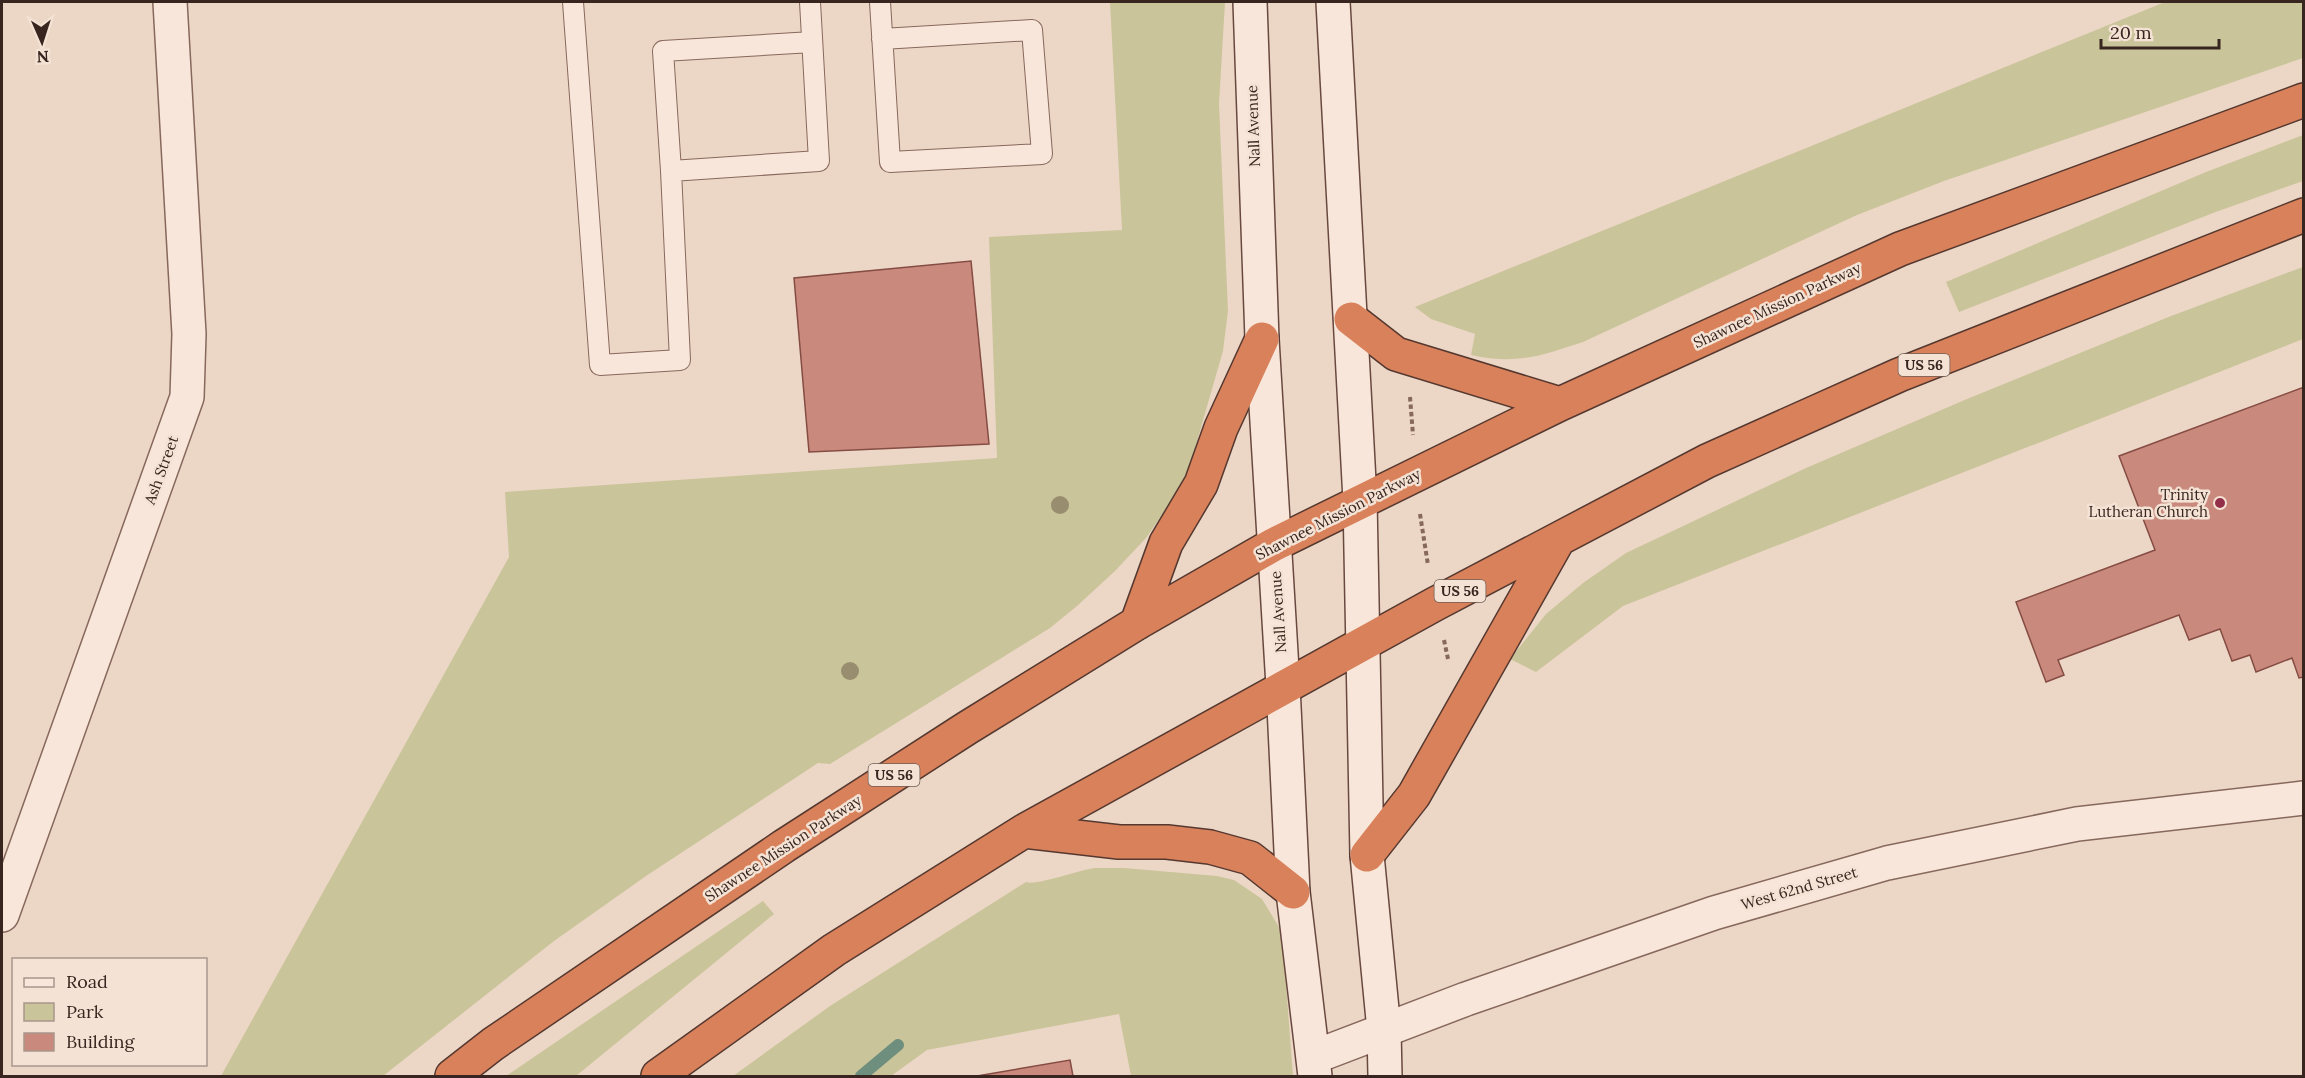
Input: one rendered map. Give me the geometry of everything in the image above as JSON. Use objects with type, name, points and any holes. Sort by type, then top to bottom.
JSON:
[{"type":"highway","name":"Shawnee Mission Parkway","points":[[452,1077],[503,1038],[774,852],[1137,622],[1273,545],[1360,500],[1560,404],[1900,249],[2304,100]]},
{"type":"highway","name":"US 56","points":[[658,1077],[834,950],[1024,831],[1283,686],[1707,461],[1899,375],[2304,215]]},
{"type":"highway","points":[[1351,319],[1396,354],[1560,404]]},
{"type":"highway","points":[[1137,622],[1166,543],[1201,484],[1221,428],[1262,339]]},
{"type":"highway","points":[[1367,855],[1414,795],[1557,542]]},
{"type":"highway","points":[[1024,831],[1119,842],[1167,842],[1210,847],[1250,858],[1293,892]]},
{"type":"main road","name":"Ash Street","points":[[2,915],[187,397],[189,334],[170,2]]},
{"type":"main road","name":"Nall Avenue","points":[[1250,2],[1262,339],[1293,892],[1315,1067]]},
{"type":"main road","points":[[1333,2],[1360,500],[1367,855],[1384,1030],[1385,1077]]},
{"type":"main road","name":"West 62nd Street","points":[[1315,1067],[1384,1030],[1714,913],[1887,863],[2077,824],[2304,798]]},
{"type":"lane","points":[[573,2],[600,365],[680,360],[663,51],[812,42]]},
{"type":"lane","points":[[671,171],[819,161],[810,2]]},
{"type":"lane","points":[[880,2],[882,39],[890,162],[1042,154],[1032,30],[882,39]]},
{"type":"path","points":[[1419,361],[1409,403],[1421,518],[1435,604],[1450,665],[1477,681]]},
{"type":"green space","points":[[1110,2],[1225,2],[1219,104],[1228,311],[1223,351],[1189,469],[1173,499],[1146,538],[1115,571],[1050,628],[830,764],[818,763],[646,876],[554,941],[383,1076],[221,1076],[509,557],[505,492],[997,458],[989,237],[1122,230]]},
{"type":"green space","points":[[2165,2],[2303,2],[2303,58],[1944,181],[1857,215],[1583,342],[1554,351],[1515,359],[1471,355],[1475,334],[1431,319],[1415,307]]},
{"type":"green space","points":[[2303,135],[2303,181],[2213,213],[1959,312],[1946,282],[2206,172]]},
{"type":"green space","points":[[2303,267],[2303,339],[1623,606],[1536,672],[1510,659],[1546,614],[1583,583],[1626,553],[1806,468],[1967,399],[2171,316]]},
{"type":"green space","points":[[1095,868],[1124,868],[1217,876],[1234,880],[1262,899],[1282,932],[1293,1076],[1131,1076],[1119,1014],[927,1050],[891,1076],[733,1076],[830,1006],[1026,882],[1039,882]]},
{"type":"green space","points":[[763,901],[774,914],[576,1076],[506,1076]]},
{"type":"building","points":[[971,261],[989,444],[809,452],[794,278]]},
{"type":"building","name":"Trinity Lutheran Church","points":[[2304,387],[2304,677],[2299,678],[2292,658],[2256,672],[2250,655],[2232,661],[2220,629],[2189,640],[2179,615],[2058,660],[2064,675],[2046,682],[2016,602],[2155,550],[2119,456]]},
{"type":"building","points":[[1070,1060],[1073,1076],[977,1076]]},
{"type":"waterway","points":[[861,1076],[898,1045]]},
{"type":"place","name":"Trinity Lutheran Church","points":[[2220,503]]}]
